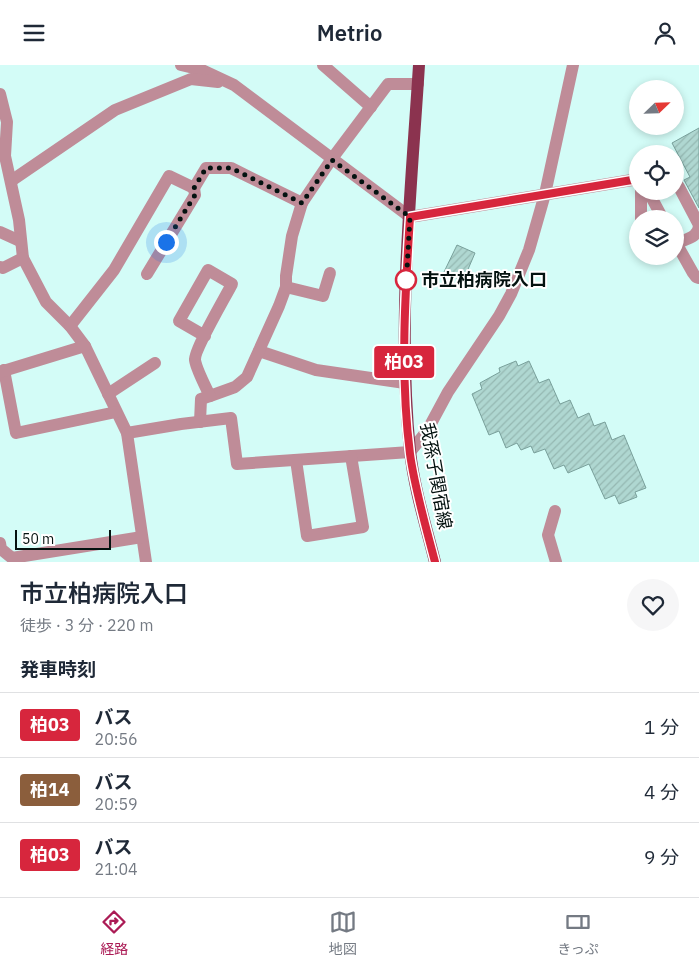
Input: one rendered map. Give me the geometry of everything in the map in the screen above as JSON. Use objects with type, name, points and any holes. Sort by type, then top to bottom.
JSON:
[{"type":"main road","name":"我孫子関宿線","points":[[419,65],[404,319],[405,383],[410,452],[435,562]]},
{"type":"street","points":[[181,65],[202,70],[230,84],[410,217],[629,180]]},
{"type":"street","points":[[323,65],[371,107]]},
{"type":"street","points":[[127,433],[231,418],[237,464],[410,452],[427,431],[448,392],[498,317],[511,294],[529,250],[546,194],[573,65]]},
{"type":"street","points":[[12,181],[115,110],[191,79],[230,84]]},
{"type":"street","points":[[200,422],[201,399],[235,387],[247,377],[286,287],[292,236],[302,203],[388,84],[418,84]]},
{"type":"street","points":[[0,94],[6,113],[5,156],[19,220],[22,258],[46,302],[70,326],[85,346],[127,433],[146,562]]},
{"type":"street","points":[[147,274],[195,195],[194,188],[206,168],[231,168],[302,203]]},
{"type":"street","points":[[70,326],[114,270],[168,176],[194,188]]},
{"type":"street","points":[[684,196],[699,225],[696,235],[684,240]]},
{"type":"street","points":[[0,232],[20,241]]},
{"type":"street","points":[[1,269],[22,258]]},
{"type":"street","points":[[684,259],[692,273],[699,278]]},
{"type":"street","points":[[205,336],[179,321],[208,270],[232,284],[195,359],[210,396]]},
{"type":"street","points":[[286,287],[322,296],[330,273]]},
{"type":"street","points":[[85,346],[2,371],[16,433],[116,412]]},
{"type":"street","points":[[259,351],[316,370],[405,383]]},
{"type":"street","points":[[108,395],[155,363]]},
{"type":"street","points":[[296,460],[307,537],[363,527],[352,456]]},
{"type":"street","points":[[555,511],[548,535],[556,562]]},
{"type":"street","points":[[0,543],[1,549],[12,558],[142,537]]},
{"type":"building","points":[[699,128],[699,208],[684,180],[690,177],[684,166],[684,145],[673,145],[672,143]]},
{"type":"building","points":[[457,245],[475,253],[463,281],[444,272]]},
{"type":"building","points":[[516,361],[518,366],[529,361],[539,383],[549,379],[560,404],[570,400],[578,418],[589,413],[594,426],[605,422],[612,440],[624,435],[646,488],[635,492],[637,497],[619,504],[615,495],[605,499],[589,464],[568,473],[564,465],[554,469],[545,449],[534,453],[531,446],[521,450],[517,443],[506,448],[499,431],[489,435],[472,394],[482,389],[480,383],[500,372],[499,368]]},
{"type":"bus line","name":"柏03","points":[[435,562],[412,465],[406,400],[404,319],[410,217],[629,180]]},
{"type":"place","name":"市立柏病院入口","points":[[406,280]]},
{"type":"route","points":[[166,242],[195,195],[194,188],[206,168],[231,168],[302,203],[332,160],[410,217],[406,287],[406,280]]}]
